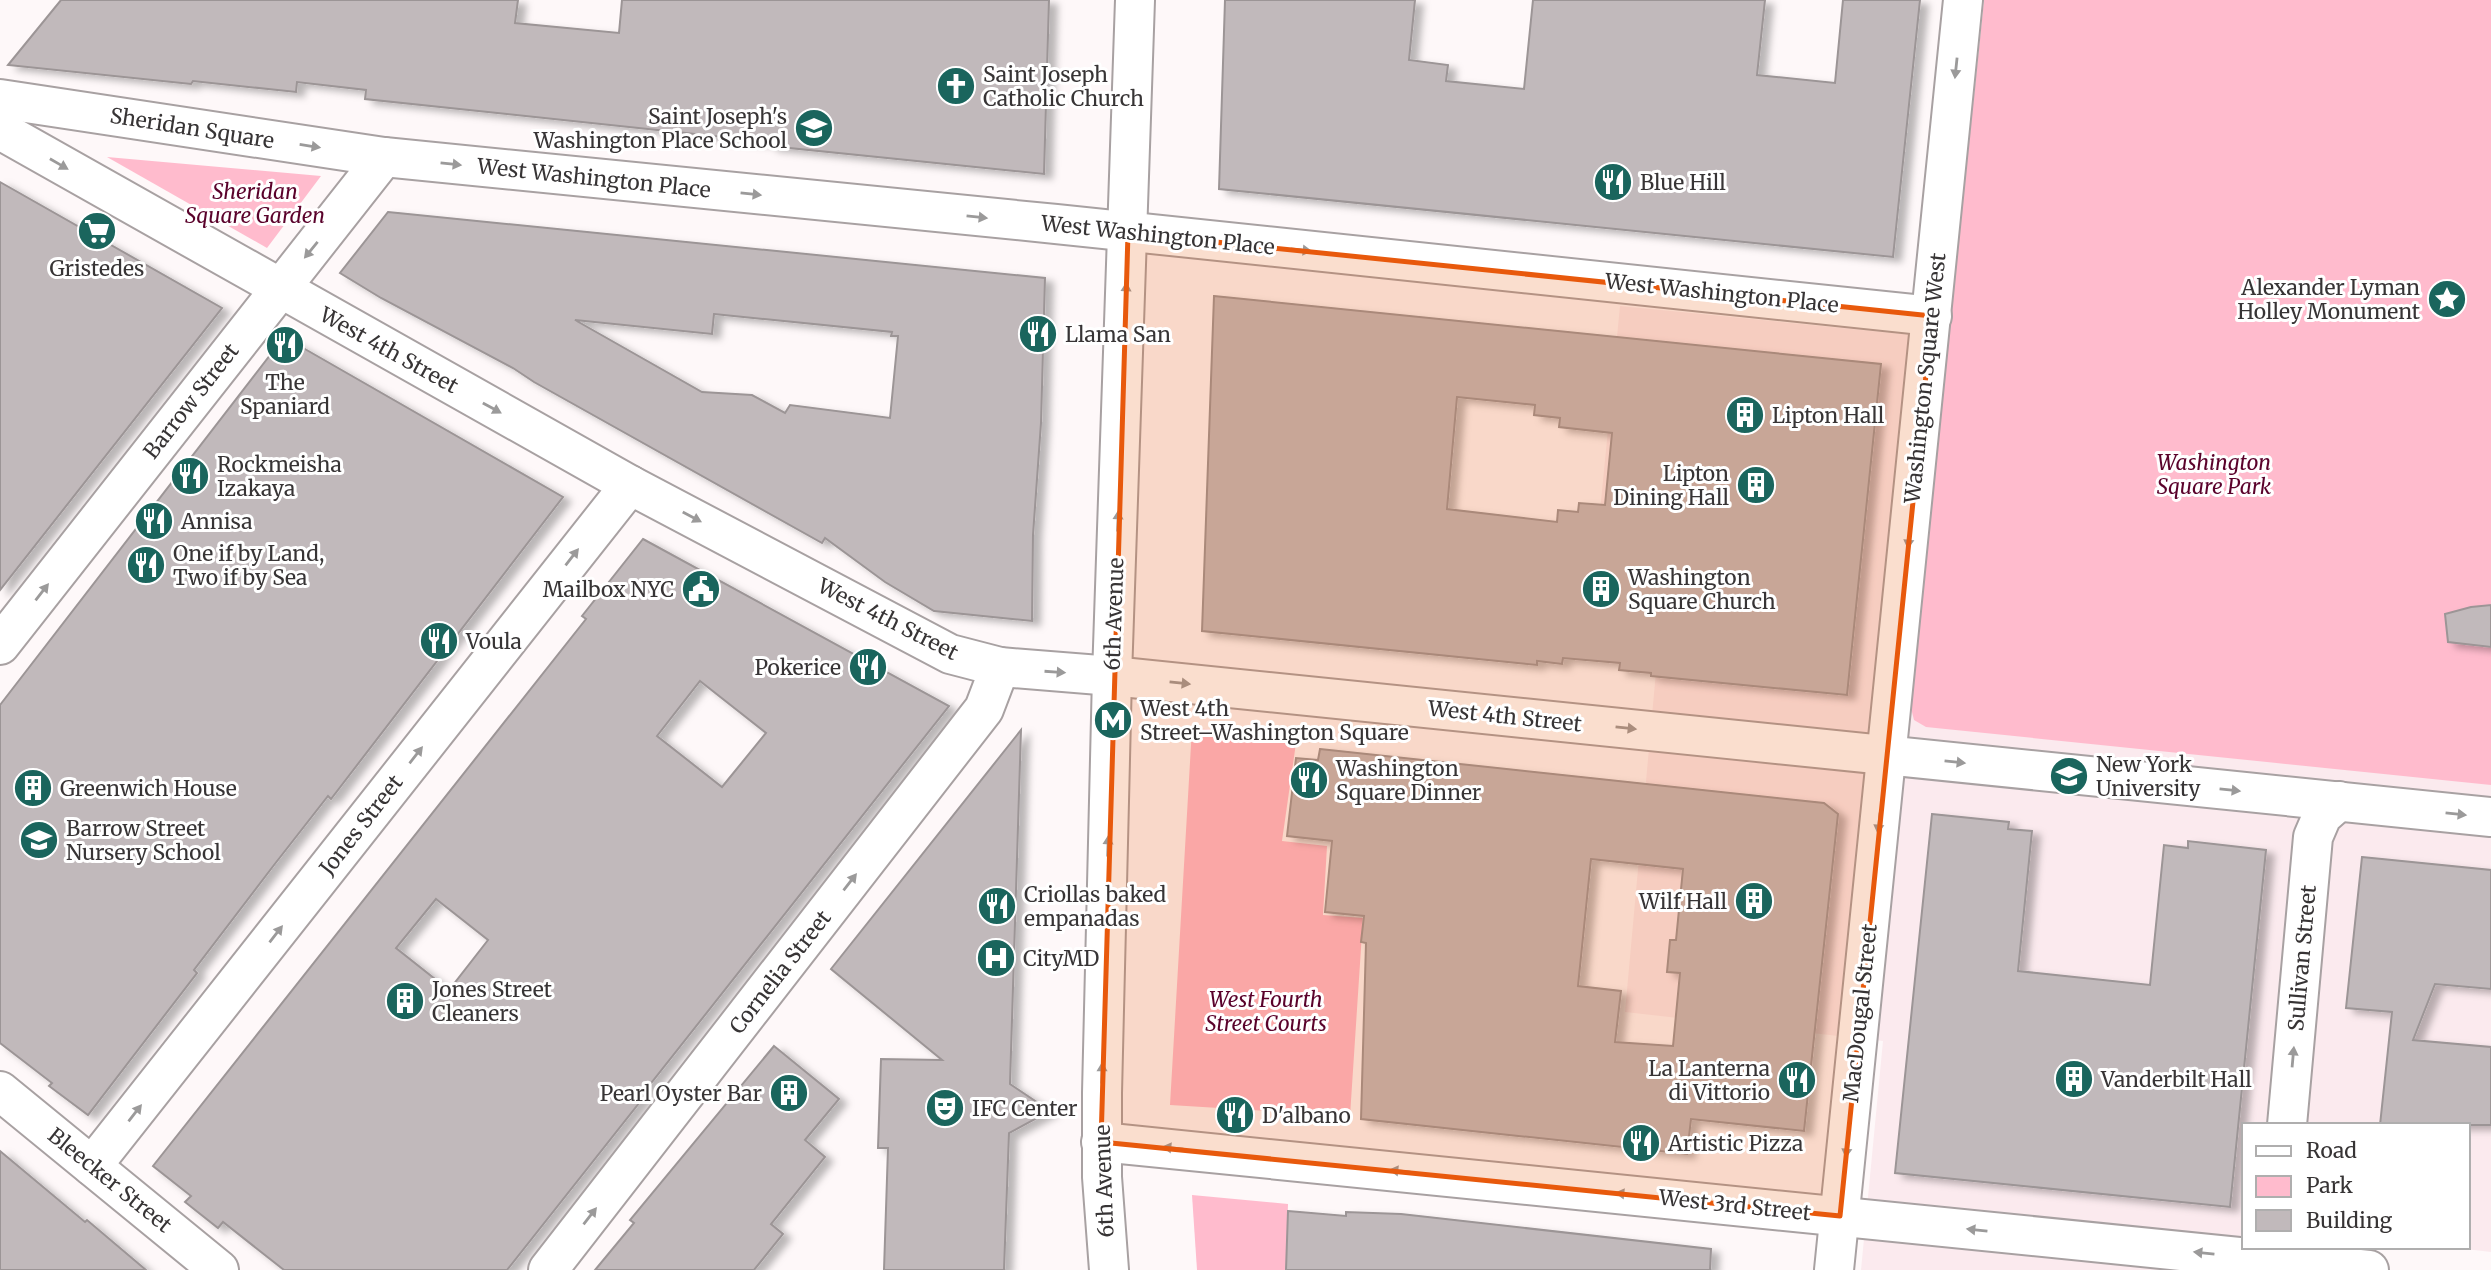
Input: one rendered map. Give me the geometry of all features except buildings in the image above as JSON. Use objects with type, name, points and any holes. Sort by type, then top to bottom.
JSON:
[{"type":"street","name":"6th Avenue","points":[[1109,1270],[1101,1142],[1112,676],[1135,0]]},
{"type":"street","name":"Washington Square West","points":[[1887,755],[1963,0]]},
{"type":"street","name":"Sheridan Square","points":[[0,99],[384,158]]},
{"type":"street","name":"West 4th Street","points":[[0,130],[629,485],[950,654],[1000,667],[1112,676],[2491,817]]},
{"type":"street","name":"West Washington Place","points":[[384,158],[1932,316]]},
{"type":"street","name":"Barrow Street","points":[[0,645],[384,158]]},
{"type":"street","name":"Jones Street","points":[[92,1166],[629,485]]},
{"type":"street","name":"Cornelia Street","points":[[548,1270],[984,709],[1000,667]]},
{"type":"street","name":"MacDougal Street","points":[[1835,1270],[1887,755]]},
{"type":"street","name":"Sullivan Street","points":[[2287,1123],[2313,837],[2322,816],[2339,801]]},
{"type":"street","name":"Bleecker Street","points":[[0,1091],[219,1270]]},
{"type":"street","name":"West 3rd Street","points":[[1101,1142],[2369,1270]]},
{"type":"highlighted area","points":[[1128,233],[1932,316],[1840,1216],[1101,1142]]},
{"type":"shaded area","name":"New York University","points":[[2491,0],[2491,1252],[2465,1249],[2470,1249],[2470,1123],[2242,1123],[2242,1249],[2245,1249],[2245,1270],[1861,1270],[1883,1041],[1625,1012],[1668,540],[1598,532],[1620,306],[2255,369]]},
{"type":"green space","name":"Washington Square Park","points":[[1984,0],[2491,0],[2491,785],[1926,727],[1914,720],[1911,692]]},
{"type":"green space","name":"Sheridan Square Garden","points":[[107,157],[321,176],[267,248]]},
{"type":"green space","name":"West Fourth Street Courts","points":[[1192,728],[1297,736],[1282,841],[1327,846],[1323,915],[1363,918],[1350,1116],[1170,1105]]},
{"type":"green space","points":[[1192,1195],[1288,1204],[1286,1270],[1197,1270]]},
{"type":"place","name":"Saint Joseph Catholic Church","points":[[956,86]]},
{"type":"place","name":"Saint Joseph's Washington Place School","points":[[814,128]]},
{"type":"place","name":"Blue Hill","points":[[1613,182]]},
{"type":"place","name":"Gristedes","points":[[97,231]]},
{"type":"place","name":"Alexander Lyman Holley Monument","points":[[2447,299]]},
{"type":"place","name":"Llama San","points":[[1038,334]]},
{"type":"place","name":"The Spaniard","points":[[285,345]]},
{"type":"place","name":"Lipton Hall","points":[[1745,415]]},
{"type":"place","name":"Rockmeisha Izakaya","points":[[190,476]]},
{"type":"place","name":"Lipton Dining Hall","points":[[1756,485]]},
{"type":"place","name":"Annisa","points":[[154,521]]},
{"type":"place","name":"One if by Land, Two if by Sea","points":[[146,565]]},
{"type":"place","name":"Mailbox NYC","points":[[701,589]]},
{"type":"place","name":"Washington Square Church","points":[[1601,589]]},
{"type":"place","name":"Voula","points":[[439,641]]},
{"type":"place","name":"Pokerice","points":[[868,667]]},
{"type":"place","name":"West 4th Street–Washington Square","points":[[1113,720]]},
{"type":"place","name":"New York University","points":[[2069,776]]},
{"type":"place","name":"Washington Square Dinner","points":[[1309,780]]},
{"type":"place","name":"Greenwich House","points":[[33,788]]},
{"type":"place","name":"Barrow Street Nursery School","points":[[39,840]]},
{"type":"place","name":"Wilf Hall","points":[[1754,901]]},
{"type":"place","name":"Criollas baked empanadas","points":[[997,906]]},
{"type":"place","name":"CityMD","points":[[996,958]]},
{"type":"place","name":"Jones Street Cleaners","points":[[405,1001]]},
{"type":"place","name":"Vanderbilt Hall","points":[[2074,1079]]},
{"type":"place","name":"La Lanterna di Vittorio","points":[[1797,1080]]},
{"type":"place","name":"Pearl Oyster Bar","points":[[789,1093]]},
{"type":"place","name":"IFC Center","points":[[945,1108]]},
{"type":"place","name":"D'albano","points":[[1235,1115]]},
{"type":"place","name":"Artistic Pizza","points":[[1641,1143]]}]
